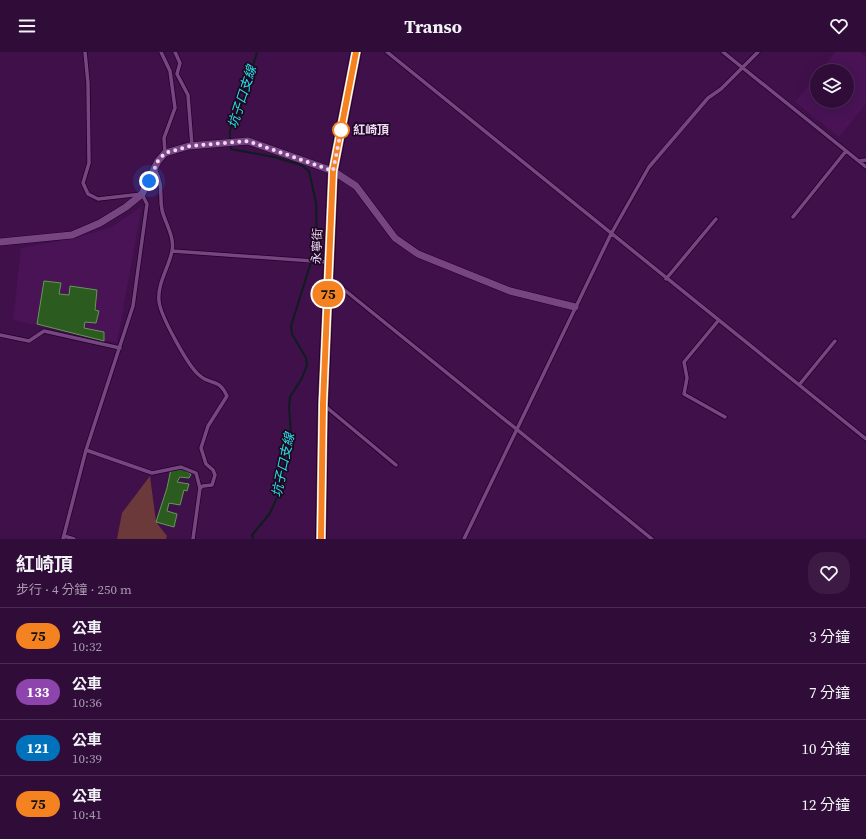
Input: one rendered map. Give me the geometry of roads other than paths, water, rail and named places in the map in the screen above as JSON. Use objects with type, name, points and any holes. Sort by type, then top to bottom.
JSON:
[{"type":"street","name":"永寧街","points":[[321,539],[323,404],[333,171],[356,52]]},
{"type":"street","points":[[0,242],[72,235],[100,223],[126,207],[142,194],[155,168],[165,153],[192,146],[248,141],[333,171],[356,186],[395,238],[418,254],[510,291],[575,307]]},
{"type":"lane","points":[[74,539],[64,537],[86,450],[134,306],[148,204],[142,194],[98,199],[88,194],[83,183],[89,163],[88,83],[84,52]]},
{"type":"lane","points":[[161,52],[170,71],[175,108],[164,138],[165,153]]},
{"type":"lane","points":[[175,52],[180,63],[177,74],[188,95],[192,146]]},
{"type":"lane","points":[[386,52],[866,439]]},
{"type":"lane","points":[[723,52],[866,167]]},
{"type":"lane","points":[[464,539],[611,234],[649,167],[708,98],[721,89],[758,52]]},
{"type":"lane","points":[[793,216],[846,152]]},
{"type":"lane","points":[[859,161],[866,160]]},
{"type":"lane","points":[[155,168],[162,185],[162,208],[168,225],[172,251],[166,268],[160,294],[159,301],[161,308],[182,353],[190,365],[200,376],[220,384],[227,396],[208,426],[201,448],[206,464],[214,472],[213,483],[200,488]]},
{"type":"lane","points":[[666,279],[716,219]]},
{"type":"lane","points":[[172,251],[329,262]]},
{"type":"lane","points":[[328,277],[652,539]]},
{"type":"lane","points":[[718,321],[684,362],[687,378],[684,394],[725,417]]},
{"type":"lane","points":[[0,335],[29,340],[44,331],[120,348]]},
{"type":"lane","points":[[799,385],[835,341]]},
{"type":"lane","points":[[323,404],[396,465]]},
{"type":"lane","points":[[86,450],[152,473],[181,467],[196,473],[200,488],[193,539]]},
{"type":"waterway","name":"坑子口支線","points":[[230,140],[230,130],[239,114],[257,52]]},
{"type":"waterway","name":"坑子口支線","points":[[231,144],[231,149],[274,157],[301,165],[309,171],[316,203],[317,243],[291,326],[292,334],[306,358],[307,365],[302,378],[290,397],[289,406],[291,436],[285,453],[280,491],[270,513],[252,535],[253,539]]},
{"type":"place","name":"紅崎頂","points":[[341,130]]}]
